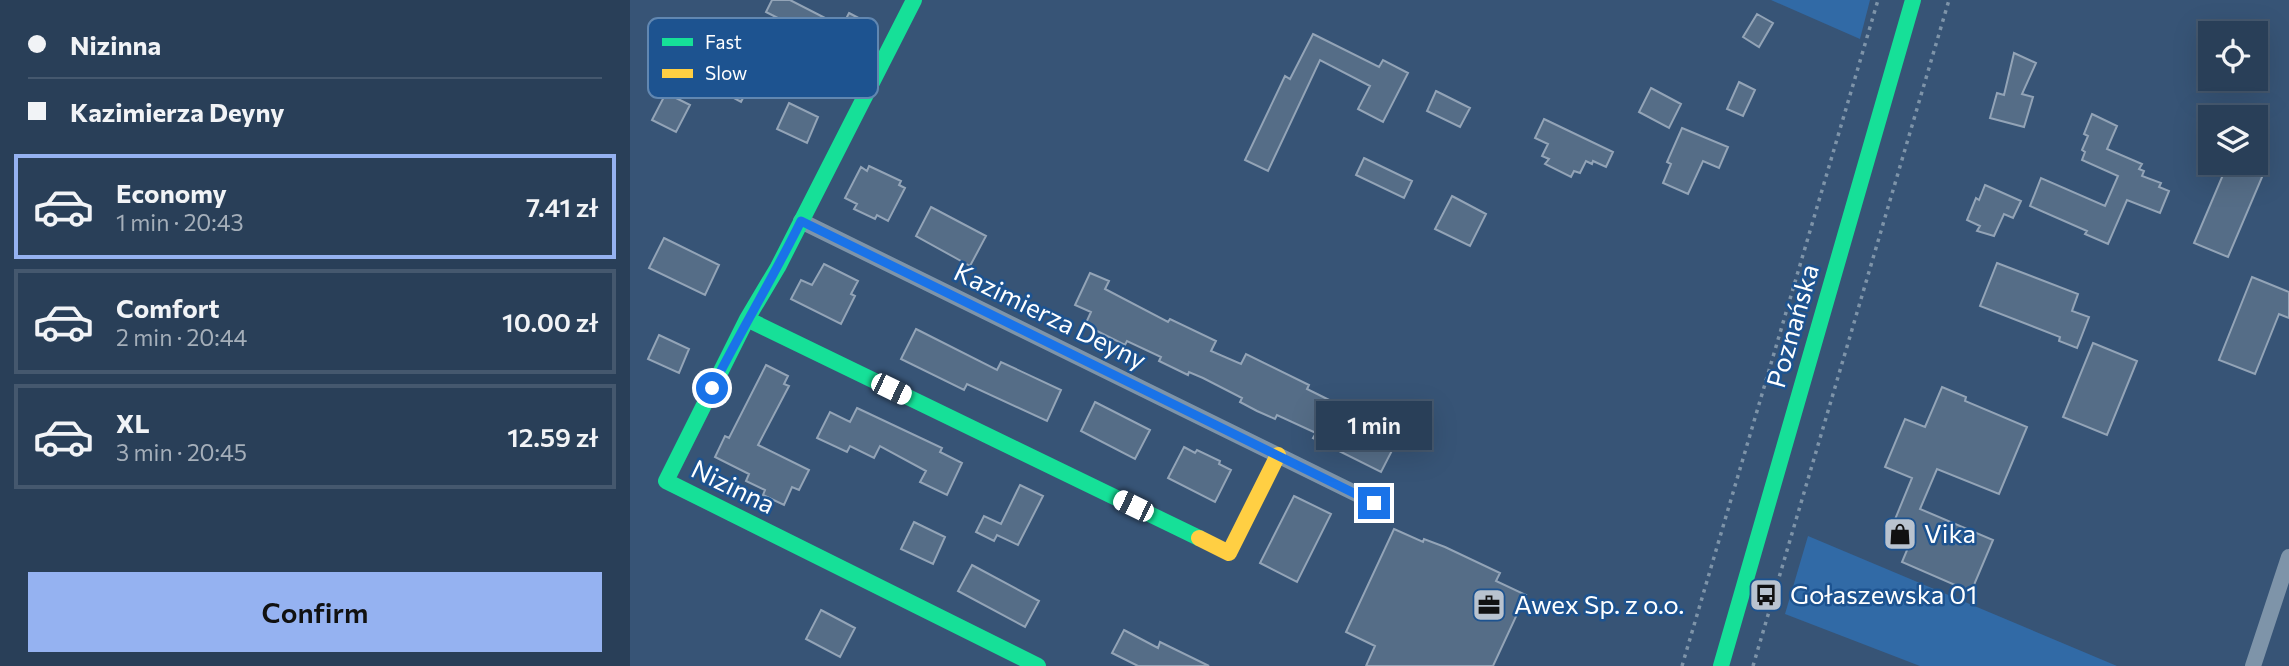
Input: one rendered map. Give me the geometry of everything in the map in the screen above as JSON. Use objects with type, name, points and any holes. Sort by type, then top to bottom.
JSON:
[{"type":"street","name":"Nizinna","points":[[878,70],[914,0]]},
{"type":"street","name":"Poznańska","points":[[1721,666],[1913,0]]},
{"type":"street","name":"Nizinna","points":[[864,98],[778,267],[747,319],[666,481],[1038,666]]},
{"type":"street","name":"Kazimierza Deyny","points":[[801,221],[1374,503]]},
{"type":"street","points":[[747,319],[1229,553],[1278,456]]},
{"type":"street","points":[[2253,666],[2289,557]]},
{"type":"path","points":[[1682,666],[1878,0]]},
{"type":"path","points":[[1753,666],[1949,0]]},
{"type":"shaded area","points":[[1771,0],[1870,0],[1860,39]]},
{"type":"shaded area","points":[[1808,536],[2117,666],[1920,666],[1785,614]]},
{"type":"building","points":[[772,0],[790,0],[825,18],[778,18],[766,12]]},
{"type":"building","points":[[1757,14],[1773,23],[1759,47],[1743,37]]},
{"type":"building","points":[[1313,34],[1379,67],[1383,60],[1408,73],[1383,122],[1358,109],[1370,86],[1320,60],[1268,171],[1245,160],[1285,76],[1290,79]]},
{"type":"building","points":[[2014,53],[2036,63],[2022,94],[2033,97],[2024,127],[1990,118],[1997,93],[2004,95]]},
{"type":"building","points":[[1739,82],[1755,90],[1743,116],[1727,109]]},
{"type":"building","points":[[1651,88],[1681,104],[1669,128],[1639,112]]},
{"type":"building","points":[[1436,91],[1470,108],[1460,127],[1427,111]]},
{"type":"building","points":[[663,98],[676,98],[690,105],[676,132],[652,120]]},
{"type":"building","points":[[789,103],[818,117],[807,143],[777,129]]},
{"type":"building","points":[[2092,114],[2117,126],[2107,149],[2142,164],[2139,169],[2144,171],[2142,176],[2161,183],[2159,187],[2169,191],[2160,213],[2127,200],[2108,244],[2085,234],[2087,231],[2030,206],[2041,178],[2105,206],[2118,176],[2082,160],[2085,152],[2082,150],[2088,136],[2084,134]]},
{"type":"building","points":[[1544,119],[1613,152],[1606,167],[1586,161],[1580,173],[1574,171],[1571,177],[1545,164],[1549,159],[1542,156],[1548,144],[1535,138]]},
{"type":"building","points":[[1682,128],[1728,147],[1719,168],[1703,161],[1688,194],[1663,183],[1671,164],[1667,162]]},
{"type":"building","points":[[1364,158],[1412,181],[1404,198],[1356,175]]},
{"type":"building","points":[[869,166],[901,181],[899,185],[905,188],[888,221],[877,215],[875,219],[854,209],[857,204],[845,198],[861,167],[867,171]]},
{"type":"building","points":[[2223,175],[2263,175],[2228,257],[2194,243]]},
{"type":"building","points":[[1985,185],[2021,201],[2013,218],[2004,214],[1994,236],[1977,231],[1980,226],[1967,220]]},
{"type":"building","points":[[1452,196],[1486,214],[1470,246],[1435,229]]},
{"type":"building","points":[[931,207],[986,236],[970,266],[916,236]]},
{"type":"building","points":[[664,238],[719,265],[705,295],[649,268]]},
{"type":"building","points":[[1997,263],[2078,294],[2072,311],[2089,317],[2077,348],[2059,341],[2060,337],[1980,306]]},
{"type":"building","points":[[824,264],[858,281],[851,294],[855,296],[841,324],[791,299],[801,280],[812,285]]},
{"type":"building","points":[[1090,273],[1109,281],[1105,289],[1168,322],[1170,319],[1216,341],[1211,351],[1241,364],[1246,354],[1309,385],[1307,389],[1400,435],[1381,472],[1313,438],[1316,433],[1277,415],[1275,419],[1257,411],[1240,402],[1242,398],[1203,378],[1189,372],[1188,375],[1159,361],[1161,357],[1127,341],[1125,345],[1085,325],[1091,312],[1075,305]]},
{"type":"building","points":[[2252,277],[2289,292],[2289,318],[2279,314],[2255,374],[2219,360]]},
{"type":"building","points":[[916,329],[997,370],[1001,362],[1061,390],[1047,421],[967,384],[964,390],[901,359]]},
{"type":"building","points":[[659,335],[689,349],[679,373],[648,359]]},
{"type":"building","points":[[2093,343],[2137,361],[2107,435],[2063,417]]},
{"type":"building","points":[[766,365],[788,376],[784,384],[789,386],[758,445],[809,470],[799,490],[792,487],[784,505],[763,495],[765,490],[746,481],[749,474],[715,457],[725,436],[729,438]]},
{"type":"building","points":[[1942,387],[1966,397],[1965,401],[2027,427],[1999,494],[1937,469],[1920,509],[1993,540],[1971,592],[1902,562],[1910,543],[1889,534],[1912,478],[1885,467],[1905,419],[1925,427]]},
{"type":"building","points":[[1095,402],[1150,430],[1135,459],[1081,431]]},
{"type":"building","points":[[857,408],[942,448],[940,452],[962,463],[947,495],[920,482],[926,471],[880,446],[874,458],[850,446],[847,452],[817,438],[830,412],[850,422]]},
{"type":"building","points":[[1184,447],[1220,461],[1219,464],[1231,470],[1215,502],[1168,478]]},
{"type":"building","points":[[1020,485],[1043,496],[1018,545],[997,535],[994,541],[976,532],[984,516],[1001,524]]},
{"type":"building","points":[[1294,496],[1331,514],[1297,582],[1260,563]]},
{"type":"building","points":[[914,522],[945,537],[933,564],[901,549]]},
{"type":"building","name":"Awex Sp. z o.o.","points":[[1394,529],[1423,542],[1424,539],[1445,547],[1500,573],[1496,581],[1526,595],[1493,666],[1366,666],[1375,646],[1346,632]]},
{"type":"building","points":[[972,565],[1039,601],[1025,627],[958,591]]},
{"type":"building","points":[[821,610],[855,628],[840,657],[806,639]]},
{"type":"building","points":[[1124,630],[1158,648],[1160,642],[1209,666],[1138,666],[1112,653]]},
{"type":"traffic: fast","points":[[878,71],[914,0]]},
{"type":"traffic: fast","points":[[1721,666],[1913,0]]},
{"type":"traffic: fast","points":[[864,98],[778,267],[747,319],[666,481],[1038,666]]},
{"type":"traffic: fast","points":[[747,319],[1199,538]]},
{"type":"traffic: slow","points":[[1199,538],[1229,553],[1278,455]]},
{"type":"place","name":"Vika","points":[[1900,534]]},
{"type":"place","name":"Gołaszewska 01","points":[[1766,595]]},
{"type":"place","name":"Awex Sp. z o.o.","points":[[1489,605]]},
{"type":"route","points":[[712,388],[801,221],[1374,503]]}]
